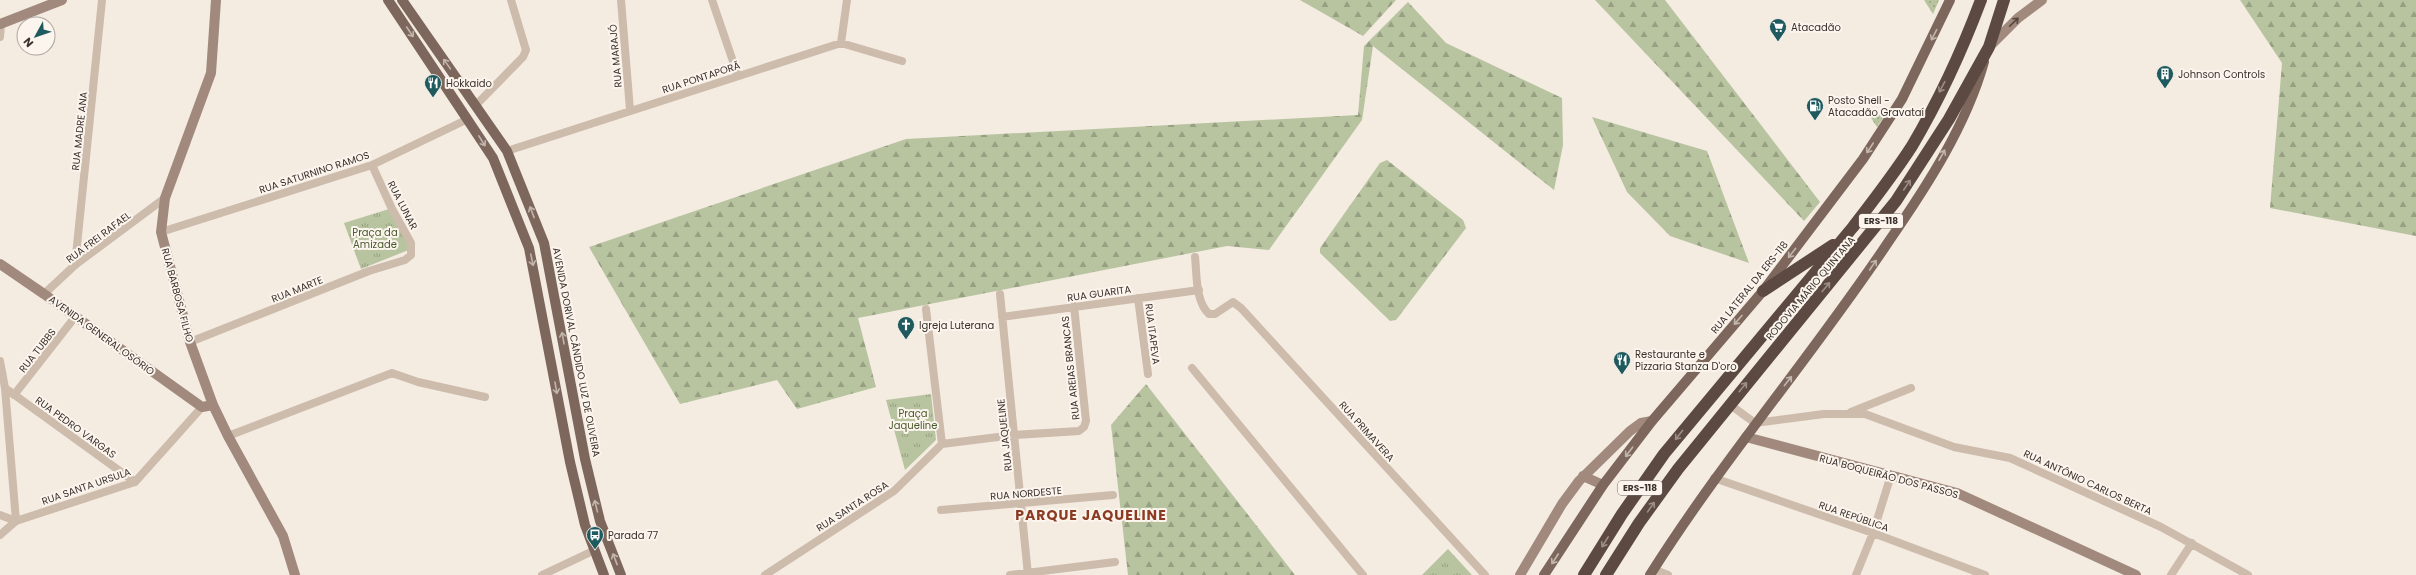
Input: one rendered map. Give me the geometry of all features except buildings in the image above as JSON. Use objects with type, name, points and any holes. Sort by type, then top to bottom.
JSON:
[{"type":"highway","name":"RODOVIA MÁRIO QUINTANA","points":[[1584,575],[1622,514],[1664,454],[1846,237],[1912,145],[1954,64],[1980,0]]},
{"type":"highway","name":"RODOVIA MÁRIO QUINTANA","points":[[1606,575],[1639,523],[1678,469],[1729,404],[1896,201],[1949,119],[1989,47],[2004,0]]},
{"type":"highway","points":[[1763,291],[1846,237]]},
{"type":"main road","points":[[1,24],[45,3],[62,0]]},
{"type":"main road","name":"RUA BARBOSA FILHO","points":[[216,0],[211,73],[165,198],[161,232],[190,342],[213,405],[228,436],[283,536],[295,575]]},
{"type":"main road","points":[[388,0],[493,158],[529,248],[570,462],[585,525],[604,575]]},
{"type":"main road","name":"AVENIDA DORIVAL CÂNDIDO LUZ DE OLIVEIRA","points":[[402,0],[476,105],[506,151],[544,243],[586,466],[600,521],[621,575]]},
{"type":"main road","name":"RUA LATERAL DA ERS-118","points":[[1544,575],[1603,486],[1652,421],[1763,291],[1863,159],[1902,99],[1950,0]]},
{"type":"main road","points":[[1652,572],[1714,478],[1862,282],[1912,207],[1966,113],[1977,87],[1989,47],[2018,18],[2042,0]]},
{"type":"main road","name":"AVENIDA GENERAL OSÓRIO","points":[[0,264],[202,407]]},
{"type":"main road","points":[[202,407],[213,405]]},
{"type":"main road","points":[[1520,575],[1562,504],[1583,476],[1630,431],[1641,424],[1652,421]]},
{"type":"main road","name":"RUA BOQUEIRÃO DOS PASSOS","points":[[1746,437],[1957,493],[2136,575]]},
{"type":"main road","points":[[1583,476],[1603,486]]},
{"type":"street","name":"RUA MADRE ANA","points":[[76,265],[102,0]]},
{"type":"street","points":[[476,105],[523,57],[526,50],[511,0]]},
{"type":"street","name":"RUA MARAJÓ","points":[[621,0],[630,110]]},
{"type":"street","points":[[712,0],[738,76]]},
{"type":"street","points":[[847,0],[841,43],[902,61]]},
{"type":"street","points":[[0,37],[1,24]]},
{"type":"street","name":"RUA PONTAPORÃ","points":[[506,151],[841,43]]},
{"type":"street","name":"RUA SATURNINO RAMOS","points":[[161,232],[372,165],[468,119]]},
{"type":"street","name":"RUA LUNAR","points":[[372,165],[392,209],[411,243],[411,255]]},
{"type":"street","name":"RUA FREI RAFAEL","points":[[44,294],[76,265],[165,198]]},
{"type":"street","name":"RUA MARTE","points":[[190,342],[369,271],[405,260],[411,255]]},
{"type":"street","points":[[1196,257],[1199,290]]},
{"type":"street","name":"RUA GUARITA","points":[[1002,317],[1199,290]]},
{"type":"street","name":"RUA PRIMAVERA","points":[[1199,290],[1204,308],[1209,314],[1215,314],[1233,302],[1241,308],[1485,575]]},
{"type":"street","name":"RUA JAQUELINE","points":[[1000,294],[1027,573]]},
{"type":"street","name":"RUA ITAPEVA","points":[[1138,298],[1148,374]]},
{"type":"street","name":"RUA AREIAS BRANCAS","points":[[1014,435],[1079,431],[1084,427],[1086,421],[1074,306]]},
{"type":"street","points":[[926,308],[942,444],[1014,435]]},
{"type":"street","name":"RUA TUBBS","points":[[14,395],[75,316]]},
{"type":"street","points":[[0,361],[5,388],[16,521],[0,515]]},
{"type":"street","points":[[1192,368],[1363,575]]},
{"type":"street","points":[[228,436],[392,373],[418,382],[485,397]]},
{"type":"street","name":"RUA PEDRO VARGAS","points":[[5,388],[135,482]]},
{"type":"street","points":[[1851,413],[1911,388]]},
{"type":"street","points":[[1729,404],[1755,423]]},
{"type":"street","name":"RUA SANTA URSULA","points":[[0,535],[16,521],[135,482],[202,407]]},
{"type":"street","name":"RUA ANTÔNIO CARLOS BERTA","points":[[1755,423],[1851,413],[1878,418],[1954,447],[2023,462],[2192,543],[2248,575]]},
{"type":"street","name":"RUA SANTA ROSA","points":[[765,575],[773,573],[894,491],[942,444]]},
{"type":"street","points":[[1856,575],[1872,533],[1890,475]]},
{"type":"street","name":"RUA REPÚBLICA","points":[[1714,478],[1872,533],[1986,575]]},
{"type":"street","name":"RUA NORDESTE","points":[[941,510],[1113,495]]},
{"type":"street","points":[[2171,575],[2192,543]]},
{"type":"street","points":[[542,575],[595,550]]},
{"type":"street","points":[[1010,575],[1115,562]]},
{"type":"street","points":[[1652,572],[1668,575]]},
{"type":"green space","points":[[1300,0],[1396,0],[1363,36]]},
{"type":"green space","points":[[1595,0],[1665,0],[1820,202],[1804,221]]},
{"type":"green space","points":[[1924,0],[1939,0],[1933,14]]},
{"type":"green space","points":[[2240,0],[2416,0],[2416,236],[2270,208],[2282,63]]},
{"type":"green space","points":[[1408,2],[1446,43],[1562,98],[1563,145],[1554,190],[1373,46],[1362,120],[1269,250],[1227,246],[858,318],[876,387],[797,409],[777,380],[680,404],[589,247],[906,139],[1358,115],[1364,46]]},
{"type":"green space","points":[[1886,114],[1877,127],[1869,115]]},
{"type":"green space","points":[[1592,117],[1707,151],[1749,263],[1670,236],[1627,192]]},
{"type":"green space","points":[[1387,160],[1463,220],[1466,228],[1396,320],[1390,321],[1320,253],[1320,248],[1380,163]]},
{"type":"green space","name":"Praça da Amizade","points":[[389,209],[411,249],[361,269],[344,223]]},
{"type":"green space","points":[[1146,384],[1295,575],[1128,575],[1111,425]]},
{"type":"green space","name":"Praça Jaqueline","points":[[931,394],[936,440],[905,470],[886,400]]},
{"type":"green space","points":[[1448,549],[1472,575],[1422,575]]},
{"type":"place","name":"Atacadão","points":[[1778,42]]},
{"type":"place","name":"Johnson Controls","points":[[2165,89]]},
{"type":"place","name":"Hokkaido","points":[[433,98]]},
{"type":"place","name":"Posto Shell - Atacadão Gravataí","points":[[1815,121]]},
{"type":"place","name":"Igreja Luterana","points":[[906,340]]},
{"type":"place","name":"Restaurante e Pizzaria Stanza D'oro","points":[[1622,375]]},
{"type":"place","name":"Parada 77","points":[[595,550]]},
{"type":"district","name":"PARQUE JAQUELINE","points":[[1091,515]]}]
